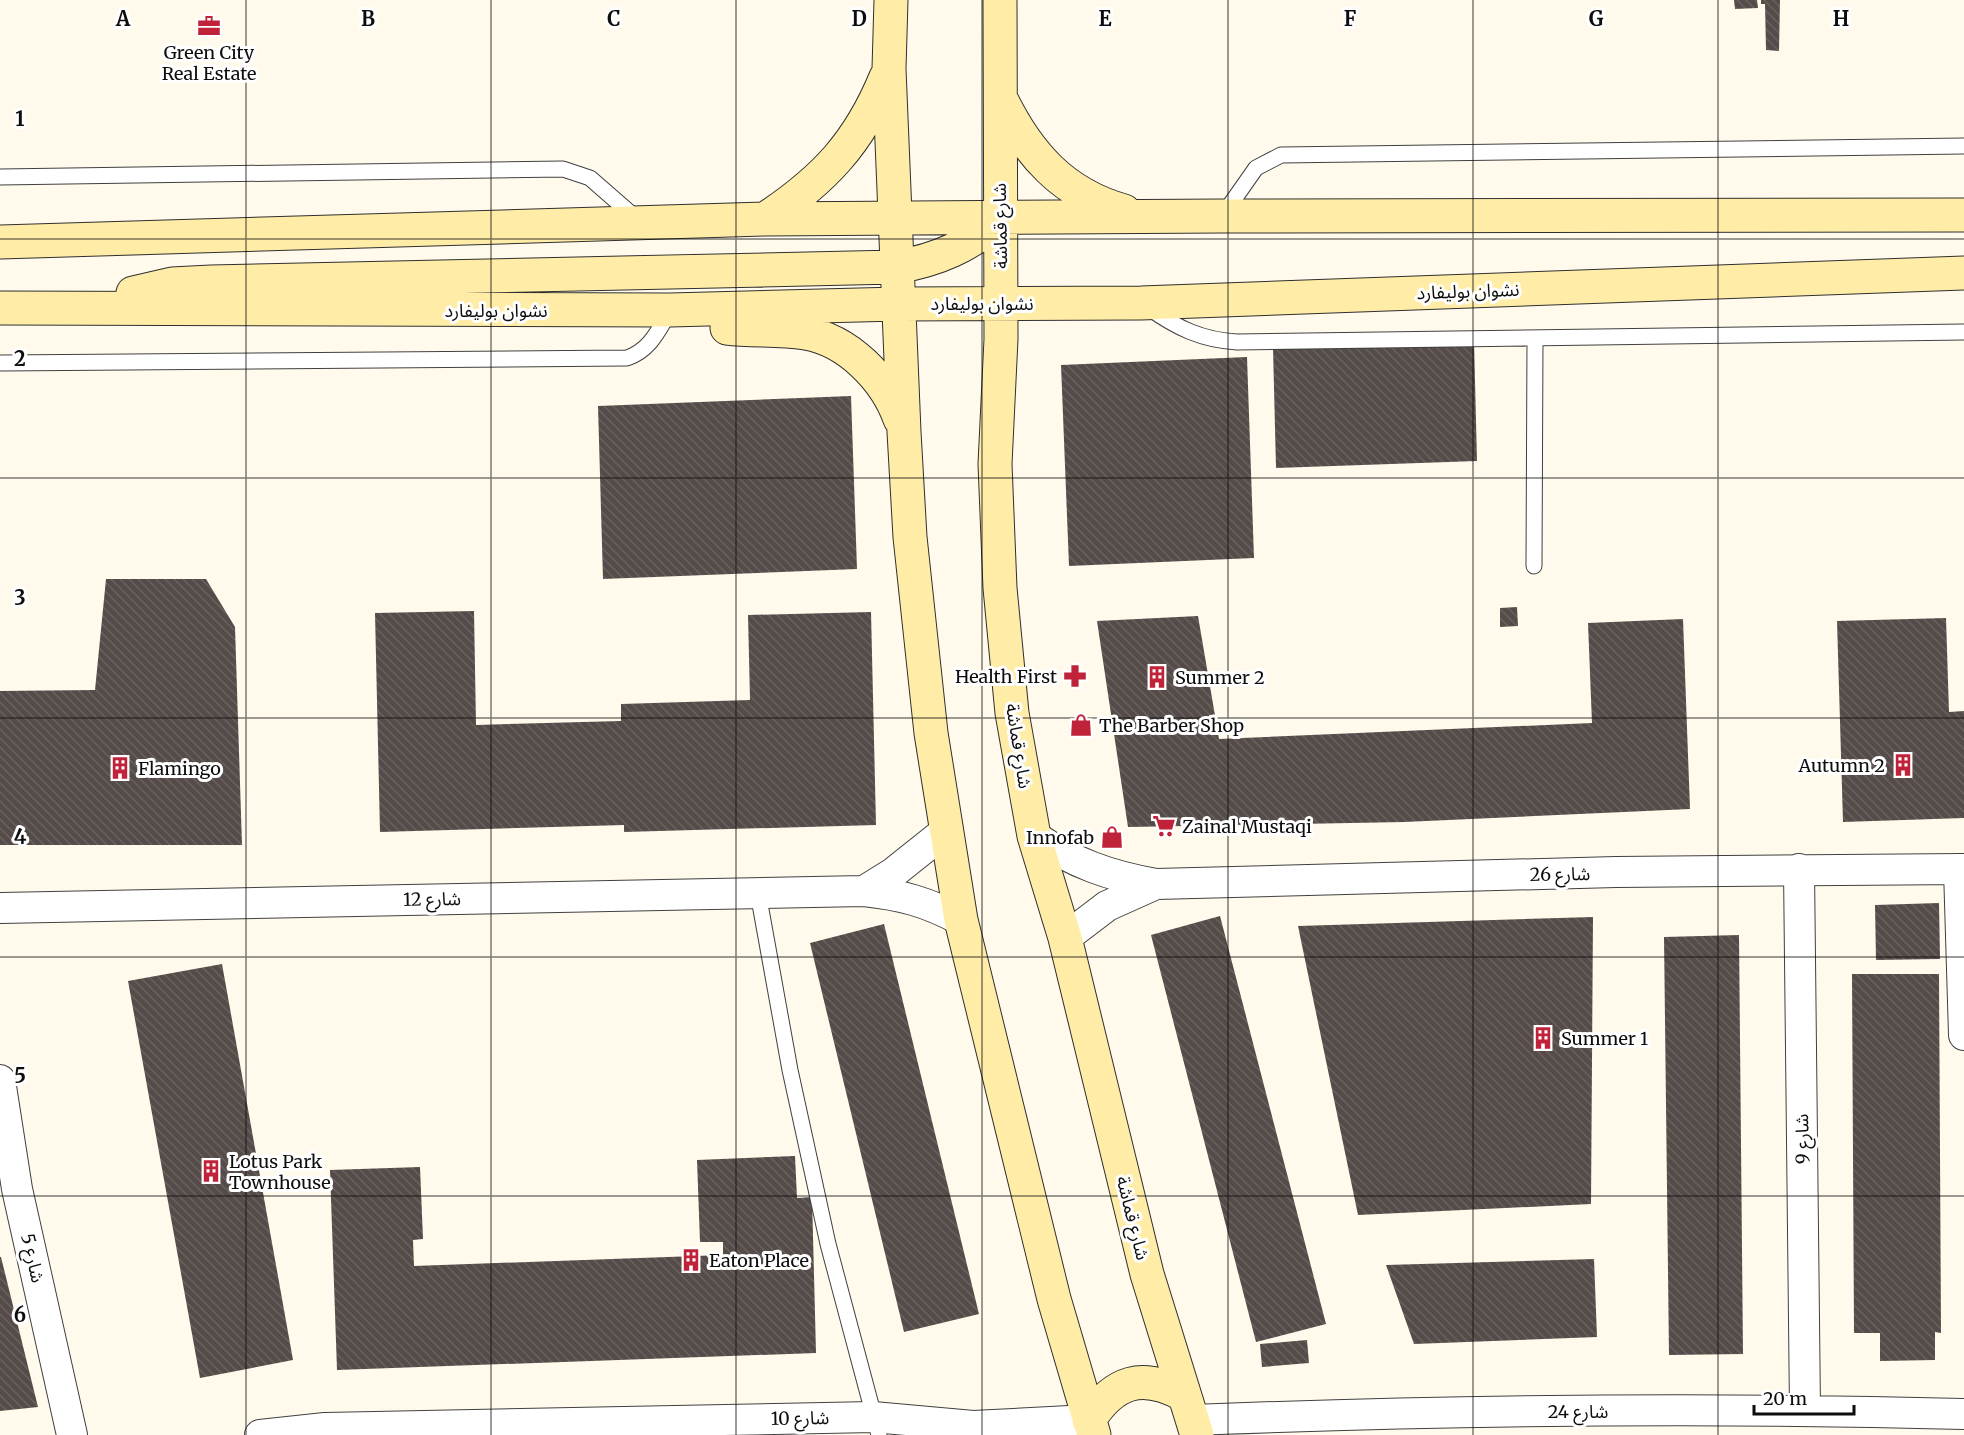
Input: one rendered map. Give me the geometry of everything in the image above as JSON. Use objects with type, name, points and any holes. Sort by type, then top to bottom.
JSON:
[{"type":"street","points":[[891,0],[889,69],[896,267],[910,537],[919,635],[961,920],[1054,1299],[1091,1428]]},
{"type":"street","name":"شارع قماشة","points":[[1000,0],[1001,303],[996,464],[1000,588],[1012,713],[1034,836],[1065,938],[1147,1274],[1191,1416]]},
{"type":"street","points":[[765,219],[801,195],[833,167],[856,137],[875,104],[889,69]]},
{"type":"street","points":[[999,95],[1018,134],[1045,167],[1083,194],[1108,206],[1143,216]]},
{"type":"street","points":[[0,242],[765,219],[1964,215]]},
{"type":"street","points":[[98,306],[134,292],[172,284],[211,282],[896,267],[925,262],[953,252],[979,237],[1001,218]]},
{"type":"street","name":"نشوان بوليفارد","points":[[0,308],[98,306],[674,309],[898,304],[1141,303],[1964,273]]},
{"type":"street","points":[[674,309],[694,320],[712,326],[807,333],[834,344],[877,377],[894,403],[904,432]]},
{"type":"street","points":[[864,891],[902,866],[947,830]]},
{"type":"street","name":"شارع 26","points":[[1034,836],[1061,854],[1091,869],[1123,879],[1156,884],[1799,869],[1961,869]]},
{"type":"street","name":"شارع 9","points":[[1799,869],[1805,1410]]},
{"type":"street","points":[[1961,869],[1964,1035]]},
{"type":"street","name":"شارع 26","points":[[1065,938],[1107,906],[1156,884]]},
{"type":"street","name":"شارع 12","points":[[0,908],[864,891],[898,895],[920,901],[961,920]]},
{"type":"street","name":"شارع 5","points":[[0,1080],[17,1189],[72,1435]]},
{"type":"street","points":[[1091,1428],[1101,1401],[1119,1388],[1141,1381],[1164,1384],[1191,1416]]},
{"type":"street","name":"شارع 24","points":[[1191,1416],[1393,1412],[1805,1410],[1964,1414]]},
{"type":"street","name":"شارع 10","points":[[260,1435],[325,1428],[973,1426],[1091,1428]]},
{"type":"lane","points":[[1223,216],[1256,168],[1281,155],[1964,146]]},
{"type":"lane","points":[[0,177],[563,169],[590,178],[641,224]]},
{"type":"lane","points":[[1141,303],[1192,335],[1215,341],[1535,339],[1964,332]]},
{"type":"lane","points":[[0,363],[627,358],[639,354],[648,346],[674,309]]},
{"type":"lane","points":[[1534,566],[1535,339]]},
{"type":"lane","points":[[758,893],[792,1081],[828,1244],[876,1426]]},
{"type":"building","points":[[1734,0],[1757,0],[1758,8],[1735,9]]},
{"type":"building","points":[[1761,0],[1780,0],[1779,51],[1766,50],[1765,4],[1761,4]]},
{"type":"building","points":[[1474,341],[1477,461],[1276,468],[1273,348]]},
{"type":"building","points":[[1247,357],[1254,558],[1069,566],[1061,365]]},
{"type":"building","points":[[851,396],[857,569],[603,579],[598,406]]},
{"type":"building","name":"Flamingo","points":[[106,579],[206,579],[235,627],[242,845],[0,845],[0,691],[95,690]]},
{"type":"building","points":[[1517,607],[1518,626],[1500,627],[1500,608]]},
{"type":"building","points":[[474,611],[476,725],[621,721],[621,704],[750,700],[748,615],[871,612],[876,825],[624,832],[624,825],[380,832],[375,613]]},
{"type":"building","points":[[1198,616],[1219,739],[1592,723],[1588,623],[1683,619],[1690,809],[1404,822],[1128,827],[1097,621]]},
{"type":"building","name":"Autumn 2","points":[[1946,618],[1949,712],[1964,711],[1964,818],[1843,822],[1837,621]]},
{"type":"building","points":[[1939,903],[1940,959],[1876,960],[1875,905]]},
{"type":"building","points":[[1220,916],[1326,1324],[1256,1342],[1151,935]]},
{"type":"building","name":"Summer 1","points":[[1593,917],[1591,1204],[1358,1215],[1298,926]]},
{"type":"building","points":[[884,924],[979,1314],[904,1332],[810,943]]},
{"type":"building","points":[[1739,935],[1743,1354],[1669,1355],[1664,937]]},
{"type":"building","name":"Lotus Park Townhouse","points":[[222,964],[293,1360],[200,1378],[128,981]]},
{"type":"building","points":[[1852,974],[1939,974],[1941,1333],[1935,1332],[1935,1360],[1880,1361],[1880,1333],[1854,1333]]},
{"type":"building","name":"Eaton Place","points":[[795,1156],[797,1198],[812,1197],[816,1353],[337,1370],[330,1170],[420,1167],[423,1239],[413,1240],[414,1266],[723,1255],[723,1242],[700,1242],[697,1160]]},
{"type":"building","points":[[1,1257],[38,1407],[0,1411]]},
{"type":"building","points":[[1594,1259],[1597,1337],[1414,1344],[1386,1265]]},
{"type":"building","points":[[1307,1340],[1309,1363],[1262,1367],[1260,1344]]},
{"type":"place","name":"Green City Real Estate","points":[[209,26]]},
{"type":"place","name":"Health First","points":[[1075,676]]},
{"type":"place","name":"Summer 2","points":[[1157,677]]},
{"type":"place","name":"The Barber Shop","points":[[1081,725]]},
{"type":"place","name":"Autumn 2","points":[[1903,765]]},
{"type":"place","name":"Flamingo","points":[[120,768]]},
{"type":"place","name":"Zainal Mustaqi","points":[[1164,826]]},
{"type":"place","name":"Innofab","points":[[1112,837]]},
{"type":"place","name":"Summer 1","points":[[1543,1038]]},
{"type":"place","name":"Lotus Park Townhouse","points":[[211,1171]]},
{"type":"place","name":"Eaton Place","points":[[691,1260]]}]
